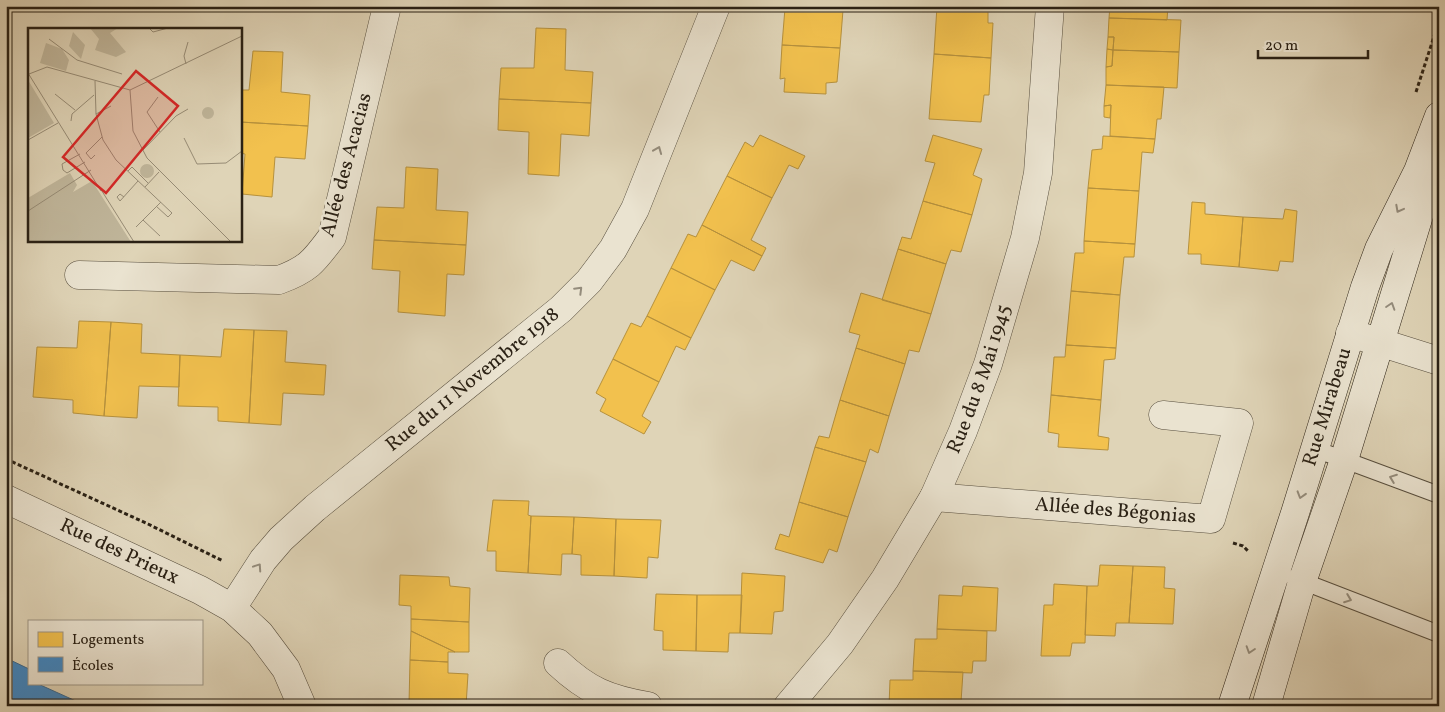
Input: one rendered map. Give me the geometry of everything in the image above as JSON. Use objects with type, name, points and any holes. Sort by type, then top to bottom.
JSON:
[{"type":"street","name":"Allée des Acacias","points":[[79,275],[279,280],[298,273],[314,261],[332,237],[387,6]]},
{"type":"street","name":"Rue du 11 Novembre 1918","points":[[232,608],[252,576],[281,539],[315,508],[561,309],[589,280],[613,249],[635,208],[716,6]]},
{"type":"street","name":"Rue du 8 Mai 1945","points":[[788,706],[840,644],[885,579],[934,497],[959,440],[988,364],[1025,238],[1038,173],[1050,6]]},
{"type":"street","name":"Rue Mirabeau","points":[[1232,706],[1372,268],[1409,190],[1439,116]]},
{"type":"street","name":"Rue Mirabeau","points":[[1266,706],[1302,582],[1344,460],[1439,147]]},
{"type":"street","points":[[1350,334],[1439,361]]},
{"type":"street","name":"Allée des Bégonias","points":[[934,497],[1211,519],[1240,423],[1163,415]]},
{"type":"street","name":"Rue des Prieux","points":[[6,499],[200,590],[232,608]]},
{"type":"street","points":[[232,608],[260,634],[286,668],[302,706]]},
{"type":"street","points":[[558,663],[590,689],[607,696],[648,706]]},
{"type":"lane","points":[[1315,449],[1439,495]]},
{"type":"lane","points":[[1276,570],[1302,582],[1439,634]]},
{"type":"path","points":[[6,459],[148,524],[252,576]]},
{"type":"path","points":[[222,561],[229,555]]},
{"type":"building: Logements","points":[[791,6],[831,6],[831,10],[843,10],[840,48],[782,45],[785,8],[791,8]]},
{"type":"building: Logements","points":[[937,6],[988,9],[988,23],[993,23],[991,58],[934,54]]},
{"type":"building: Logements","points":[[1110,6],[1168,6],[1167,20],[1109,18]]},
{"type":"building: Logements","points":[[1109,18],[1181,20],[1179,52],[1113,50],[1114,37],[1108,37]]},
{"type":"building: Logements","points":[[536,28],[566,29],[565,70],[593,72],[591,103],[499,99],[501,68],[534,68]]},
{"type":"building: Logements","points":[[1108,37],[1114,37],[1113,50],[1107,49]]},
{"type":"building: Logements","points":[[782,45],[840,48],[837,82],[826,83],[826,94],[784,92],[785,78],[780,79]]},
{"type":"building: Logements","points":[[1107,49],[1113,50],[1112,66],[1106,67]]},
{"type":"building: Logements","points":[[1113,50],[1179,52],[1177,88],[1106,85],[1106,67],[1112,66]]},
{"type":"building: Logements","points":[[253,51],[283,52],[281,92],[310,95],[308,126],[241,122],[241,90],[249,90]]},
{"type":"building: Logements","points":[[934,54],[991,58],[989,95],[984,95],[981,122],[929,119]]},
{"type":"building: Logements","points":[[1106,85],[1164,87],[1161,119],[1157,119],[1155,139],[1110,136],[1111,105],[1104,106]]},
{"type":"building: Logements","points":[[499,99],[591,103],[589,136],[561,134],[559,176],[528,174],[529,132],[498,130]]},
{"type":"building: Logements","points":[[1111,105],[1110,118],[1104,117],[1104,106]]},
{"type":"building: Logements","points":[[241,122],[308,126],[305,159],[275,157],[272,197],[242,194],[245,154],[241,153]]},
{"type":"building: Logements","points":[[760,135],[805,156],[798,169],[789,165],[772,198],[727,176],[745,142],[753,147]]},
{"type":"building: Logements","points":[[933,135],[982,149],[973,175],[982,179],[972,215],[923,201],[935,163],[925,161]]},
{"type":"building: Logements","points":[[1103,136],[1155,139],[1153,153],[1142,152],[1139,191],[1088,188],[1092,150],[1102,149]]},
{"type":"building: Logements","points":[[406,167],[438,169],[436,210],[468,212],[466,245],[374,240],[377,207],[404,208]]},
{"type":"building: Logements","points":[[727,176],[772,198],[751,240],[766,248],[762,256],[702,225]]},
{"type":"building: Logements","points":[[1088,188],[1139,191],[1135,244],[1084,241]]},
{"type":"building: Logements","points":[[923,201],[972,215],[961,252],[951,250],[946,264],[898,249],[902,237],[911,239]]},
{"type":"building: Logements","points":[[1192,202],[1205,203],[1205,214],[1243,217],[1239,267],[1201,264],[1201,254],[1188,254]]},
{"type":"building: Logements","points":[[1285,209],[1297,211],[1293,262],[1280,261],[1278,271],[1239,267],[1243,217],[1283,219]]},
{"type":"building: Logements","points":[[702,225],[762,256],[754,271],[731,260],[715,290],[671,268],[688,234],[696,237]]},
{"type":"building: Logements","points":[[374,240],[466,245],[464,275],[447,274],[445,316],[398,312],[400,271],[372,269]]},
{"type":"building: Logements","points":[[1084,241],[1135,244],[1134,257],[1124,257],[1120,295],[1071,291],[1075,253],[1084,253]]},
{"type":"building: Logements","points":[[898,249],[946,264],[931,314],[882,300]]},
{"type":"building: Logements","points":[[671,268],[715,290],[691,338],[647,316]]},
{"type":"building: Logements","points":[[1071,291],[1120,295],[1116,348],[1066,345]]},
{"type":"building: Logements","points":[[861,293],[931,314],[919,352],[909,350],[905,364],[856,348],[860,335],[849,332]]},
{"type":"building: Logements","points":[[647,316],[691,338],[685,350],[676,346],[659,382],[613,359],[631,323],[641,327]]},
{"type":"building: Logements","points":[[79,321],[111,322],[104,416],[73,413],[73,400],[33,397],[37,347],[77,348]]},
{"type":"building: Logements","points":[[111,322],[142,324],[141,353],[180,355],[179,387],[139,386],[137,418],[104,416]]},
{"type":"building: Logements","points":[[224,329],[254,330],[249,423],[218,421],[218,407],[178,406],[180,355],[221,357]]},
{"type":"building: Logements","points":[[254,330],[287,331],[285,362],[326,365],[324,395],[283,393],[281,425],[249,423]]},
{"type":"building: Logements","points":[[1066,345],[1116,348],[1115,359],[1104,360],[1101,400],[1051,395],[1054,357],[1065,357]]},
{"type":"building: Logements","points":[[856,348],[905,364],[889,416],[840,400]]},
{"type":"building: Logements","points":[[613,359],[659,382],[642,416],[651,422],[644,434],[600,411],[606,399],[596,393]]},
{"type":"building: Logements","points":[[1051,395],[1101,400],[1098,436],[1109,438],[1108,450],[1058,447],[1059,434],[1048,432]]},
{"type":"building: Logements","points":[[840,400],[889,416],[878,453],[870,449],[866,462],[815,447],[819,436],[829,438]]},
{"type":"building: Logements","points":[[815,447],[866,462],[848,517],[799,502]]},
{"type":"building: Logements","points":[[493,500],[529,501],[528,515],[531,516],[528,573],[496,571],[496,551],[487,551]]},
{"type":"building: Logements","points":[[799,502],[848,517],[837,552],[829,549],[823,563],[775,549],[780,534],[789,537]]},
{"type":"building: Logements","points":[[531,516],[574,517],[572,554],[562,554],[561,575],[528,573]]},
{"type":"building: Logements","points":[[574,517],[616,519],[614,576],[581,575],[581,555],[572,554]]},
{"type":"building: Logements","points":[[616,519],[661,520],[658,558],[648,557],[647,578],[614,576]]},
{"type":"building: Logements","points":[[1100,565],[1133,566],[1129,623],[1116,623],[1115,636],[1085,635],[1087,586],[1098,586]]},
{"type":"building: Logements","points":[[1133,566],[1165,567],[1164,588],[1175,589],[1173,624],[1129,623]]},
{"type":"building: Logements","points":[[742,573],[785,576],[783,611],[774,612],[772,634],[740,633]]},
{"type":"building: Logements","points":[[400,575],[449,577],[450,586],[470,588],[469,622],[411,619],[411,606],[399,605]]},
{"type":"building: Logements","points":[[1054,584],[1087,586],[1085,643],[1072,643],[1070,656],[1041,656],[1044,605],[1053,605]]},
{"type":"building: Logements","points":[[963,586],[998,588],[996,631],[937,629],[939,595],[962,596]]},
{"type":"building: Logements","points":[[656,594],[697,595],[696,651],[663,650],[663,631],[654,630]]},
{"type":"building: Logements","points":[[697,595],[742,595],[740,633],[729,633],[728,652],[696,651]]},
{"type":"building: Logements","points":[[411,619],[469,622],[469,652],[455,652],[411,631]]},
{"type":"building: Logements","points":[[937,629],[987,631],[986,661],[973,661],[972,673],[913,671],[915,639],[937,639]]},
{"type":"building: Logements","points":[[411,631],[455,652],[448,652],[448,662],[410,660]]},
{"type":"building: Logements","points":[[410,660],[448,662],[448,673],[468,674],[466,706],[409,704]]},
{"type":"building: Logements","points":[[913,671],[963,672],[961,702],[948,702],[947,706],[889,706],[890,680],[913,680]]},
{"type":"building: Écoles","points":[[6,658],[28,669],[28,684],[38,684],[78,702],[76,706],[6,706]]}]
